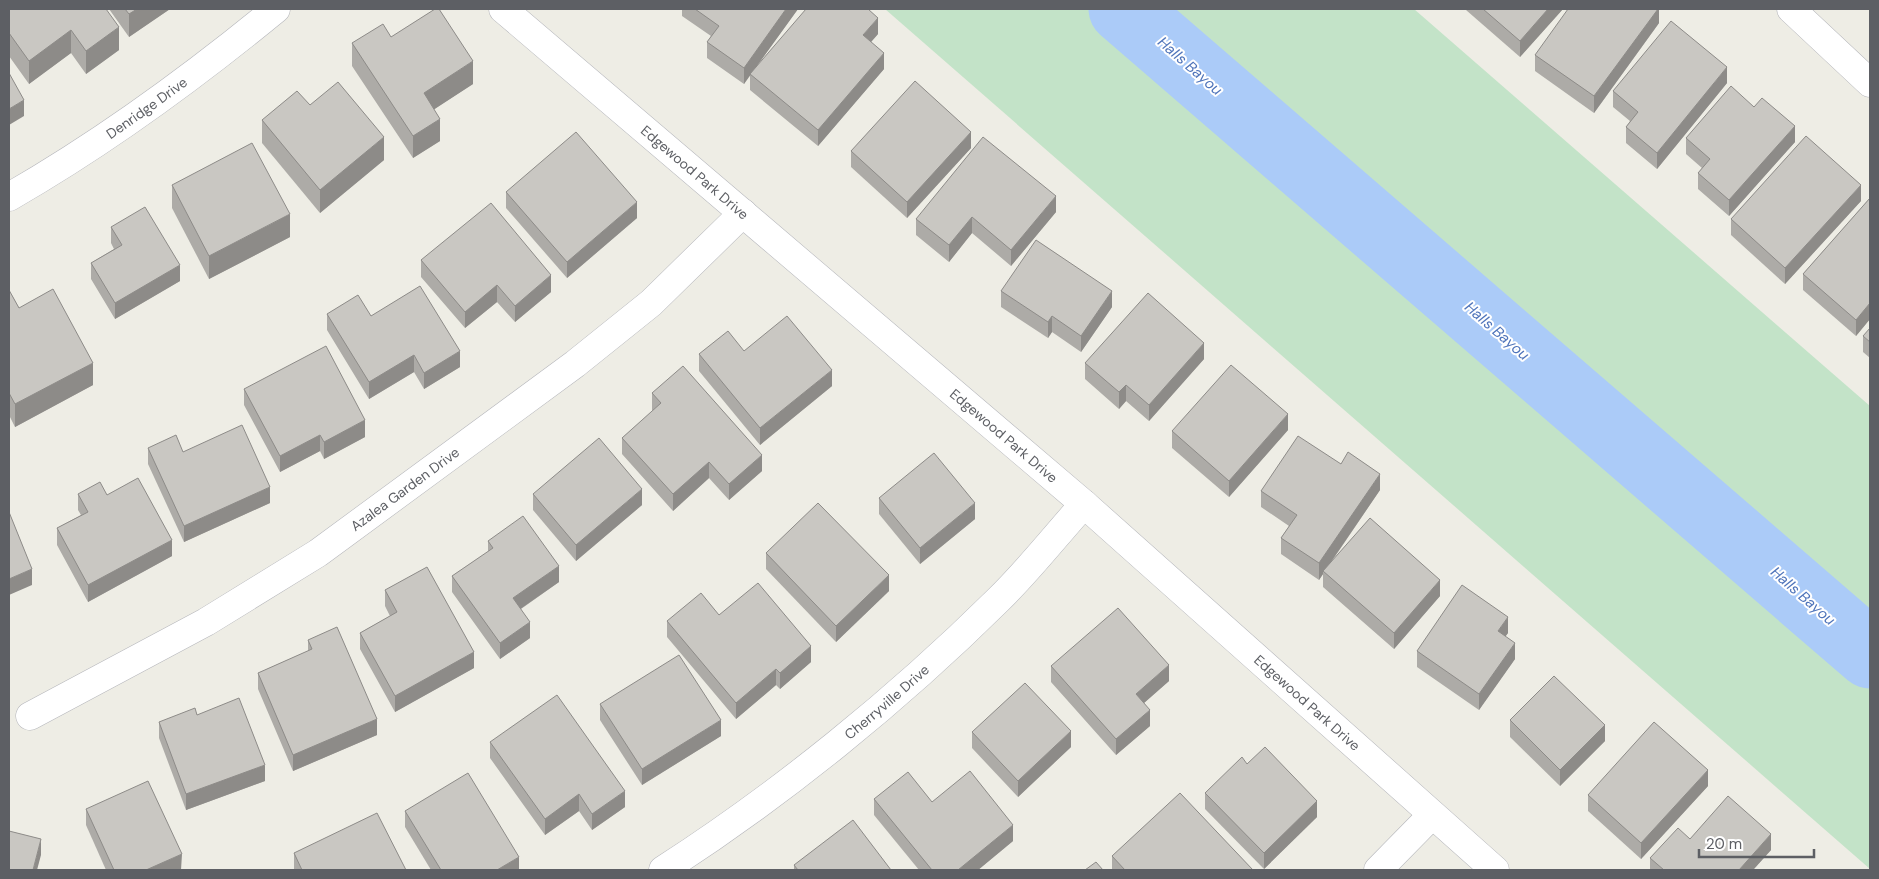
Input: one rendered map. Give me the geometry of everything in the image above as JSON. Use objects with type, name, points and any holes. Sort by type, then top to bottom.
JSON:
[{"type":"street","name":"Denridge Drive","points":[[9,197],[43,178],[158,101],[276,9]]},
{"type":"street","name":"Edgewood Park Drive","points":[[503,9],[1084,504],[1495,870]]},
{"type":"street","points":[[1791,9],[1870,84]]},
{"type":"street","name":"Azalea Garden Drive","points":[[30,716],[206,622],[318,552],[575,364],[651,303],[743,213]]},
{"type":"street","name":"Cherryville Drive","points":[[663,870],[706,843],[874,715],[1000,599],[1084,504]]},
{"type":"street","points":[[1378,870],[1432,815]]},
{"type":"green space","points":[[885,9],[1414,9],[1870,406],[1870,869]]},
{"type":"building","points":[[9,9],[106,9],[119,27],[86,51],[71,30],[29,61],[9,33]]},
{"type":"building","points":[[125,9],[137,9],[129,14]]},
{"type":"building","points":[[435,9],[439,9],[473,61],[424,93],[440,119],[413,136],[352,43],[383,24],[391,37]]},
{"type":"building","points":[[695,9],[786,9],[744,68],[707,42],[719,26]]},
{"type":"building","points":[[806,9],[868,9],[878,18],[863,35],[884,53],[818,130],[750,74]]},
{"type":"building","points":[[1483,9],[1548,9],[1520,41]]},
{"type":"building","points":[[1568,9],[1658,9],[1594,96],[1535,55]]},
{"type":"building","points":[[1671,21],[1727,67],[1657,153],[1626,127],[1638,112],[1613,91]]},
{"type":"building","points":[[9,73],[24,100],[9,109]]},
{"type":"building","points":[[915,81],[971,132],[907,202],[851,151]]},
{"type":"building","points":[[338,82],[384,137],[320,190],[262,120],[297,91],[310,105]]},
{"type":"building","points":[[1731,86],[1754,107],[1762,98],[1795,126],[1729,200],[1698,173],[1710,159],[1686,138]]},
{"type":"building","points":[[576,132],[637,202],[567,262],[506,192]]},
{"type":"building","points":[[1806,136],[1861,185],[1785,268],[1731,219]]},
{"type":"building","points":[[983,137],[1056,196],[1011,250],[972,217],[949,245],[916,219]]},
{"type":"building","points":[[252,143],[290,214],[209,256],[172,185]]},
{"type":"building","points":[[1870,198],[1870,303],[1856,320],[1803,274]]},
{"type":"building","points":[[491,203],[551,275],[515,306],[497,285],[465,312],[421,260]]},
{"type":"building","points":[[145,207],[180,265],[115,303],[91,263],[122,245],[111,227]]},
{"type":"building","points":[[1036,240],[1112,291],[1081,336],[1052,316],[1048,322],[1001,291]]},
{"type":"building","points":[[420,286],[460,351],[424,373],[414,355],[369,382],[327,314],[358,295],[371,316]]},
{"type":"building","points":[[53,289],[93,363],[15,404],[9,393],[9,290],[19,308]]},
{"type":"building","points":[[1148,293],[1204,343],[1149,405],[1126,385],[1119,392],[1085,363]]},
{"type":"building","points":[[787,316],[832,370],[760,428],[699,354],[728,331],[744,351]]},
{"type":"building","points":[[1870,328],[1870,342],[1863,336]]},
{"type":"building","points":[[326,346],[365,420],[324,442],[320,435],[280,456],[244,389]]},
{"type":"building","points":[[1231,365],[1288,414],[1229,481],[1172,431]]},
{"type":"building","points":[[683,366],[762,455],[729,484],[709,462],[673,494],[622,438],[661,403],[652,393]]},
{"type":"building","points":[[242,425],[270,487],[184,526],[148,448],[176,435],[183,452]]},
{"type":"building","points":[[1298,436],[1341,464],[1348,452],[1380,474],[1319,563],[1281,538],[1297,515],[1261,491]]},
{"type":"building","points":[[599,438],[642,489],[576,545],[533,494]]},
{"type":"building","points":[[934,453],[975,503],[920,548],[879,498]]},
{"type":"building","points":[[138,478],[172,540],[88,585],[57,528],[88,512],[78,494],[100,482],[107,495]]},
{"type":"building","points":[[818,503],[889,575],[836,626],[766,553]]},
{"type":"building","points":[[9,512],[32,569],[9,579]]},
{"type":"building","points":[[523,516],[559,566],[513,598],[530,622],[500,643],[452,576],[493,548],[488,541]]},
{"type":"building","points":[[1370,518],[1440,580],[1394,633],[1323,571]]},
{"type":"building","points":[[427,567],[474,652],[395,696],[360,633],[397,612],[385,590]]},
{"type":"building","points":[[758,583],[811,646],[780,673],[776,669],[736,703],[667,621],[701,593],[719,615]]},
{"type":"building","points":[[1462,585],[1508,617],[1498,631],[1515,643],[1479,694],[1417,651]]},
{"type":"building","points":[[1118,608],[1169,665],[1136,694],[1150,710],[1116,739],[1051,666]]},
{"type":"building","points":[[337,627],[377,719],[293,755],[258,673],[312,649],[308,640]]},
{"type":"building","points":[[679,655],[721,720],[642,769],[600,704]]},
{"type":"building","points":[[1554,676],[1605,725],[1560,770],[1510,720]]},
{"type":"building","points":[[1025,683],[1071,731],[1018,781],[972,732]]},
{"type":"building","points":[[557,695],[625,791],[592,814],[579,794],[545,819],[490,742]]},
{"type":"building","points":[[239,698],[265,765],[186,794],[159,722],[195,708],[197,715]]},
{"type":"building","points":[[1654,722],[1708,770],[1641,843],[1588,795]]},
{"type":"building","points":[[1265,747],[1317,801],[1264,853],[1205,793],[1242,757],[1247,764]]},
{"type":"building","points":[[970,771],[1013,825],[958,870],[932,870],[874,799],[908,772],[932,802]]},
{"type":"building","points":[[468,773],[519,857],[497,870],[441,870],[405,811]]},
{"type":"building","points":[[148,781],[182,854],[146,870],[114,870],[86,809]]},
{"type":"building","points":[[1180,793],[1253,870],[1125,870],[1112,856]]},
{"type":"building","points":[[1728,796],[1771,834],[1739,870],[1664,870],[1650,858],[1678,828],[1690,839]]},
{"type":"building","points":[[377,813],[406,870],[302,870],[294,853]]},
{"type":"building","points":[[853,820],[891,870],[798,870],[794,865]]},
{"type":"building","points":[[9,831],[41,839],[33,870],[9,870]]},
{"type":"building","points":[[1096,862],[1103,870],[1085,870]]},
{"type":"waterway","name":"Halls Bayou","points":[[1123,9],[1870,654]]}]
